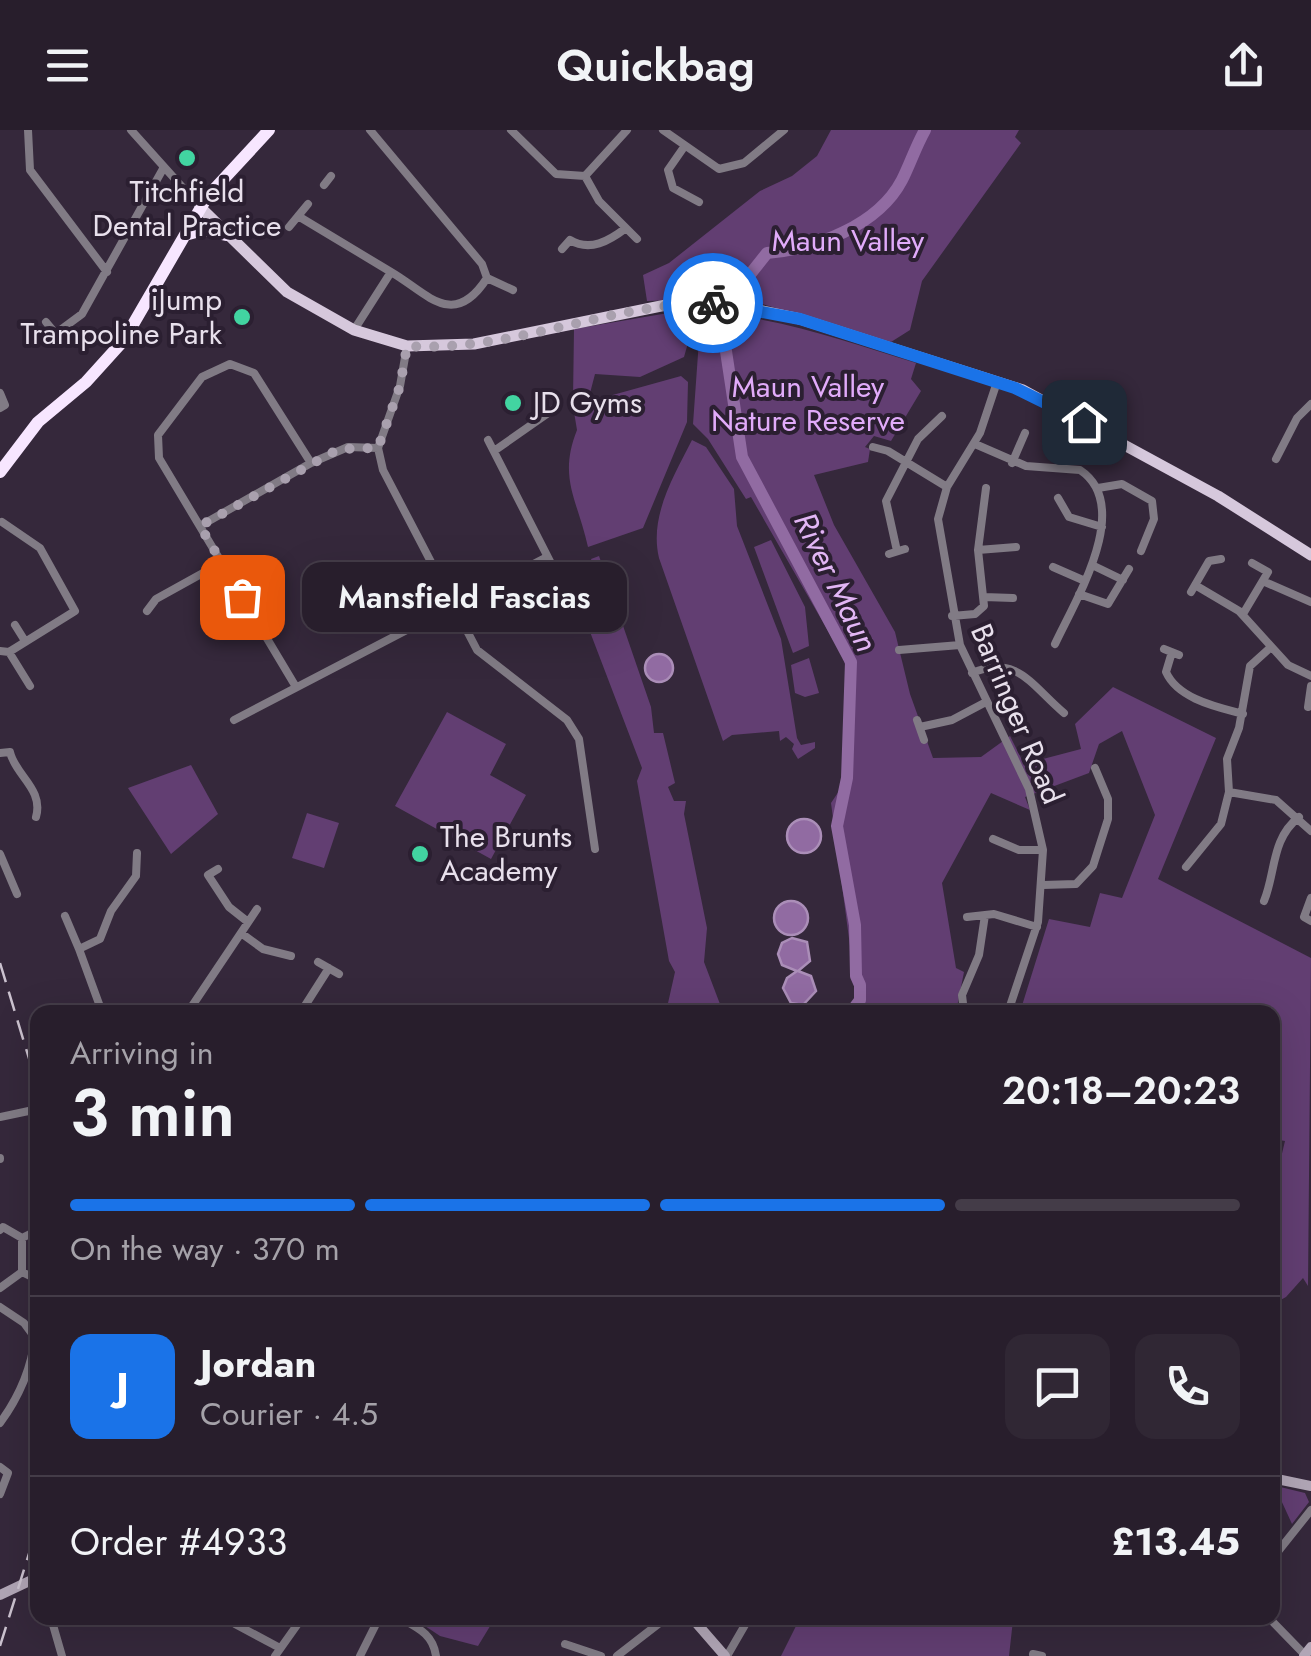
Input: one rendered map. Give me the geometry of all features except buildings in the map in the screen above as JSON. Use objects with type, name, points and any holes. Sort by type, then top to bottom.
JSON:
[{"type":"highway","points":[[0,472],[38,422],[86,382],[124,340],[201,208],[269,130]]},
{"type":"highway","points":[[185,236],[203,230],[226,235]]},
{"type":"main road","points":[[201,208],[287,292],[354,330],[407,346],[474,344],[628,310],[720,304],[800,319],[996,382],[1069,414],[1218,496],[1311,556]]},
{"type":"main road","points":[[1280,1480],[1311,1486]]},
{"type":"main road","points":[[0,1595],[30,1581]]},
{"type":"main road","points":[[698,1625],[726,1656]]},
{"type":"main road","points":[[1305,1656],[1311,1647]]},
{"type":"street","points":[[28,130],[30,170],[107,272]]},
{"type":"street","points":[[132,130],[201,208]]},
{"type":"street","points":[[370,130],[482,264],[487,278],[510,287],[514,274]]},
{"type":"street","points":[[511,130],[556,174],[585,176]]},
{"type":"street","points":[[585,176],[627,130]]},
{"type":"street","points":[[663,130],[719,170],[744,163],[774,134],[784,130]]},
{"type":"street","points":[[684,147],[668,170],[673,188],[699,202]]},
{"type":"street","points":[[46,322],[57,336],[82,314],[164,168]]},
{"type":"street","points":[[324,185],[331,176]]},
{"type":"street","points":[[585,176],[600,201],[637,239]]},
{"type":"street","points":[[290,227],[308,204]]},
{"type":"street","points":[[298,216],[437,305],[456,304],[487,278]]},
{"type":"street","points":[[559,230],[570,240],[587,246],[612,239],[626,228]]},
{"type":"street","points":[[562,248],[570,240]]},
{"type":"street","points":[[354,330],[391,272]]},
{"type":"street","points":[[407,346],[400,386],[378,448],[383,470],[477,650],[567,720],[579,739],[594,849]]},
{"type":"street","points":[[296,687],[159,458],[156,442],[161,427],[209,370],[230,364],[254,373],[311,463]]},
{"type":"street","name":"Barringer Road","points":[[996,382],[975,444],[946,487],[938,519],[952,616],[960,644],[1029,789],[1043,850],[1037,928],[1010,1005]]},
{"type":"street","points":[[1,400],[12,392]]},
{"type":"street","points":[[1276,458],[1311,404]]},
{"type":"street","points":[[494,451],[554,409]]},
{"type":"street","points":[[897,551],[884,511],[918,439],[942,416]]},
{"type":"street","points":[[1012,462],[1025,433]]},
{"type":"street","points":[[488,440],[556,573]]},
{"type":"street","points":[[1284,442],[1296,448]]},
{"type":"street","points":[[975,444],[1012,462],[1080,470],[1098,488],[1102,526],[1092,564],[1060,641]]},
{"type":"street","points":[[200,526],[311,463],[348,447],[378,448]]},
{"type":"street","points":[[873,447],[888,450],[904,464],[946,487]]},
{"type":"street","points":[[1098,488],[1122,484],[1152,501],[1154,519],[1141,551]]},
{"type":"street","points":[[952,616],[980,611],[984,596],[978,550],[986,488]]},
{"type":"street","points":[[1058,498],[1069,517],[1102,526]]},
{"type":"street","points":[[2,522],[40,548],[75,610],[5,652],[30,686]]},
{"type":"street","points":[[978,550],[1016,547]]},
{"type":"street","points":[[234,720],[547,557]]},
{"type":"street","points":[[1221,559],[1206,557],[1194,588],[1243,614],[1288,666],[1311,676]]},
{"type":"street","points":[[147,610],[156,599],[222,562]]},
{"type":"street","points":[[1243,614],[1266,582],[1268,572],[1252,563]]},
{"type":"street","points":[[1092,564],[1123,580]]},
{"type":"street","points":[[1054,567],[1085,580]]},
{"type":"street","points":[[1079,594],[1108,604],[1129,569]]},
{"type":"street","points":[[1266,582],[1311,602]]},
{"type":"street","points":[[984,596],[1014,598]]},
{"type":"street","points":[[14,626],[25,641]]},
{"type":"street","points":[[899,650],[960,644]]},
{"type":"street","points":[[1193,867],[1219,829],[1229,792],[1227,758],[1243,714],[1250,666],[1270,648]]},
{"type":"street","points":[[1172,652],[1166,672],[1173,682],[1203,702],[1243,714]]},
{"type":"street","points":[[972,673],[1005,665],[1058,711]]},
{"type":"street","points":[[1308,707],[1311,686]]},
{"type":"street","points":[[924,740],[918,724],[952,720],[986,702]]},
{"type":"street","points":[[5,753],[28,777],[38,808],[36,818]]},
{"type":"street","points":[[1043,885],[1076,884],[1093,866],[1109,811],[1094,773]]},
{"type":"street","points":[[1229,792],[1259,794],[1299,817],[1311,831]]},
{"type":"street","points":[[1264,895],[1286,829],[1299,817]]},
{"type":"street","points":[[995,852],[997,841],[1020,850],[1043,850]]},
{"type":"street","points":[[78,950],[100,939],[110,911],[136,876],[138,852]]},
{"type":"street","points":[[0,854],[17,894]]},
{"type":"street","points":[[218,869],[208,875],[230,907],[248,922]]},
{"type":"street","points":[[1311,898],[1304,917],[1311,921]]},
{"type":"street","points":[[193,1005],[257,910]]},
{"type":"street","points":[[966,1005],[968,976],[979,955],[985,914]]},
{"type":"street","points":[[966,917],[985,914],[1037,928]]},
{"type":"street","points":[[66,916],[99,1005]]},
{"type":"street","points":[[241,933],[263,949],[291,956]]},
{"type":"street","points":[[318,962],[339,974]]},
{"type":"street","points":[[306,1005],[330,968]]},
{"type":"street","points":[[0,1117],[30,1111]]},
{"type":"street","points":[[0,1230],[3,1227],[22,1238]]},
{"type":"street","points":[[22,1238],[30,1234]]},
{"type":"street","points":[[22,1238],[22,1272]]},
{"type":"street","points":[[22,1272],[30,1276]]},
{"type":"street","points":[[0,1288],[22,1272]]},
{"type":"street","points":[[0,1307],[30,1330]]},
{"type":"street","points":[[0,1424],[22,1387],[30,1359]]},
{"type":"street","points":[[0,1466],[8,1472],[0,1494]]},
{"type":"street","points":[[1280,1550],[1311,1510]]},
{"type":"street","points":[[53,1625],[62,1656]]},
{"type":"street","points":[[236,1625],[277,1652],[297,1625]]},
{"type":"street","points":[[360,1656],[376,1625]]},
{"type":"street","points":[[412,1625],[425,1632],[436,1656]]},
{"type":"street","points":[[617,1656],[657,1625]]},
{"type":"street","points":[[726,1656],[745,1625]]},
{"type":"street","points":[[1276,1625],[1305,1656]]},
{"type":"street","points":[[565,1644],[600,1656]]},
{"type":"green space","name":"Maun Valley","points":[[831,130],[1019,130],[1015,137],[1021,143],[922,281],[910,330],[891,342],[742,298],[647,301],[643,275],[669,263],[760,191],[792,176],[817,156]]},
{"type":"green space","points":[[680,311],[687,314],[690,336],[684,357],[640,377],[595,374],[589,397],[573,399],[574,329]]},
{"type":"green space","name":"Maun Valley Nature Reserve","points":[[701,312],[783,324],[916,363],[911,379],[921,391],[891,441],[874,436],[865,447],[870,449],[868,462],[814,475],[834,525],[895,632],[910,694],[933,758],[981,757],[1010,736],[1024,764],[1081,749],[1075,724],[1113,687],[1216,738],[1158,879],[1311,958],[1308,1286],[1303,1278],[1280,1300],[1280,1162],[1285,1141],[1280,1140],[1280,1005],[1022,1005],[1049,919],[1090,927],[1100,893],[1122,898],[1155,815],[1122,731],[1099,744],[1089,773],[1025,797],[1030,810],[991,793],[942,883],[956,968],[964,972],[957,1005],[858,1005],[831,803],[843,785],[847,672],[843,657],[751,497],[746,499],[708,439],[693,424]]},
{"type":"green space","points":[[681,376],[688,382],[687,422],[643,528],[588,547],[569,475],[577,430],[573,406]]},
{"type":"green space","points":[[692,440],[706,447],[734,489],[737,526],[781,639],[797,738],[801,745],[815,742],[815,748],[798,759],[792,749],[794,744],[786,737],[780,741],[779,731],[732,735],[723,741],[659,558],[660,512]]},
{"type":"green space","points":[[771,540],[805,607],[809,646],[793,653],[754,547]]},
{"type":"green space","points":[[599,556],[651,707],[654,733],[663,733],[675,783],[668,787],[674,801],[686,801],[684,814],[707,928],[704,962],[720,1005],[668,1005],[675,972],[669,961],[637,781],[642,768],[587,624],[608,609],[591,559]]},
{"type":"green space","points":[[809,658],[819,693],[805,697],[795,693],[791,665]]},
{"type":"green space","points":[[447,712],[506,744],[490,775],[526,795],[491,859],[395,806]]},
{"type":"green space","points":[[191,765],[218,814],[171,854],[128,788]]},
{"type":"green space","points":[[307,813],[339,823],[324,868],[292,858]]},
{"type":"green space","points":[[1280,1487],[1305,1493],[1309,1502],[1292,1524],[1281,1500]]},
{"type":"green space","points":[[424,1625],[491,1625],[478,1646],[440,1636]]},
{"type":"green space","points":[[796,1625],[1012,1625],[1009,1656],[781,1656]]},
{"type":"shaded area","points":[[659,654],[669,658],[673,668],[669,678],[659,682],[649,678],[645,668],[649,658]]},
{"type":"shaded area","points":[[804,819],[816,824],[821,836],[816,848],[804,853],[792,848],[787,836],[792,824]]},
{"type":"shaded area","points":[[791,901],[803,906],[808,918],[803,930],[791,935],[779,930],[774,918],[779,906]]},
{"type":"shaded area","points":[[792,938],[807,942],[810,961],[798,971],[811,976],[816,991],[803,1005],[791,1003],[783,988],[787,978],[797,971],[782,965],[778,954],[782,943]]},
{"type":"waterway","name":"River Maun","points":[[856,1005],[860,985],[856,976],[855,925],[837,826],[847,778],[851,662],[742,457],[724,338],[732,297],[767,253],[824,240],[878,210],[902,180],[925,130]]},
{"type":"railway","points":[[0,963],[30,1062]]},
{"type":"railway","points":[[0,1646],[30,1550]]},
{"type":"way so far","points":[[242,597],[200,526],[339,449],[378,448],[400,386],[407,346],[474,344],[628,310],[713,303]]},
{"type":"place","name":"Titchfield Dental Practice","points":[[187,158]]},
{"type":"place","name":"iJump Trampoline Park","points":[[242,317]]},
{"type":"place","name":"JD Gyms","points":[[513,403]]},
{"type":"place","name":"Mansfield Fascias","points":[[242,597]]},
{"type":"place","name":"The Brunts Academy","points":[[420,854]]},
{"type":"route","points":[[713,303],[746,306],[800,319],[1023,390],[1084,422]]}]
